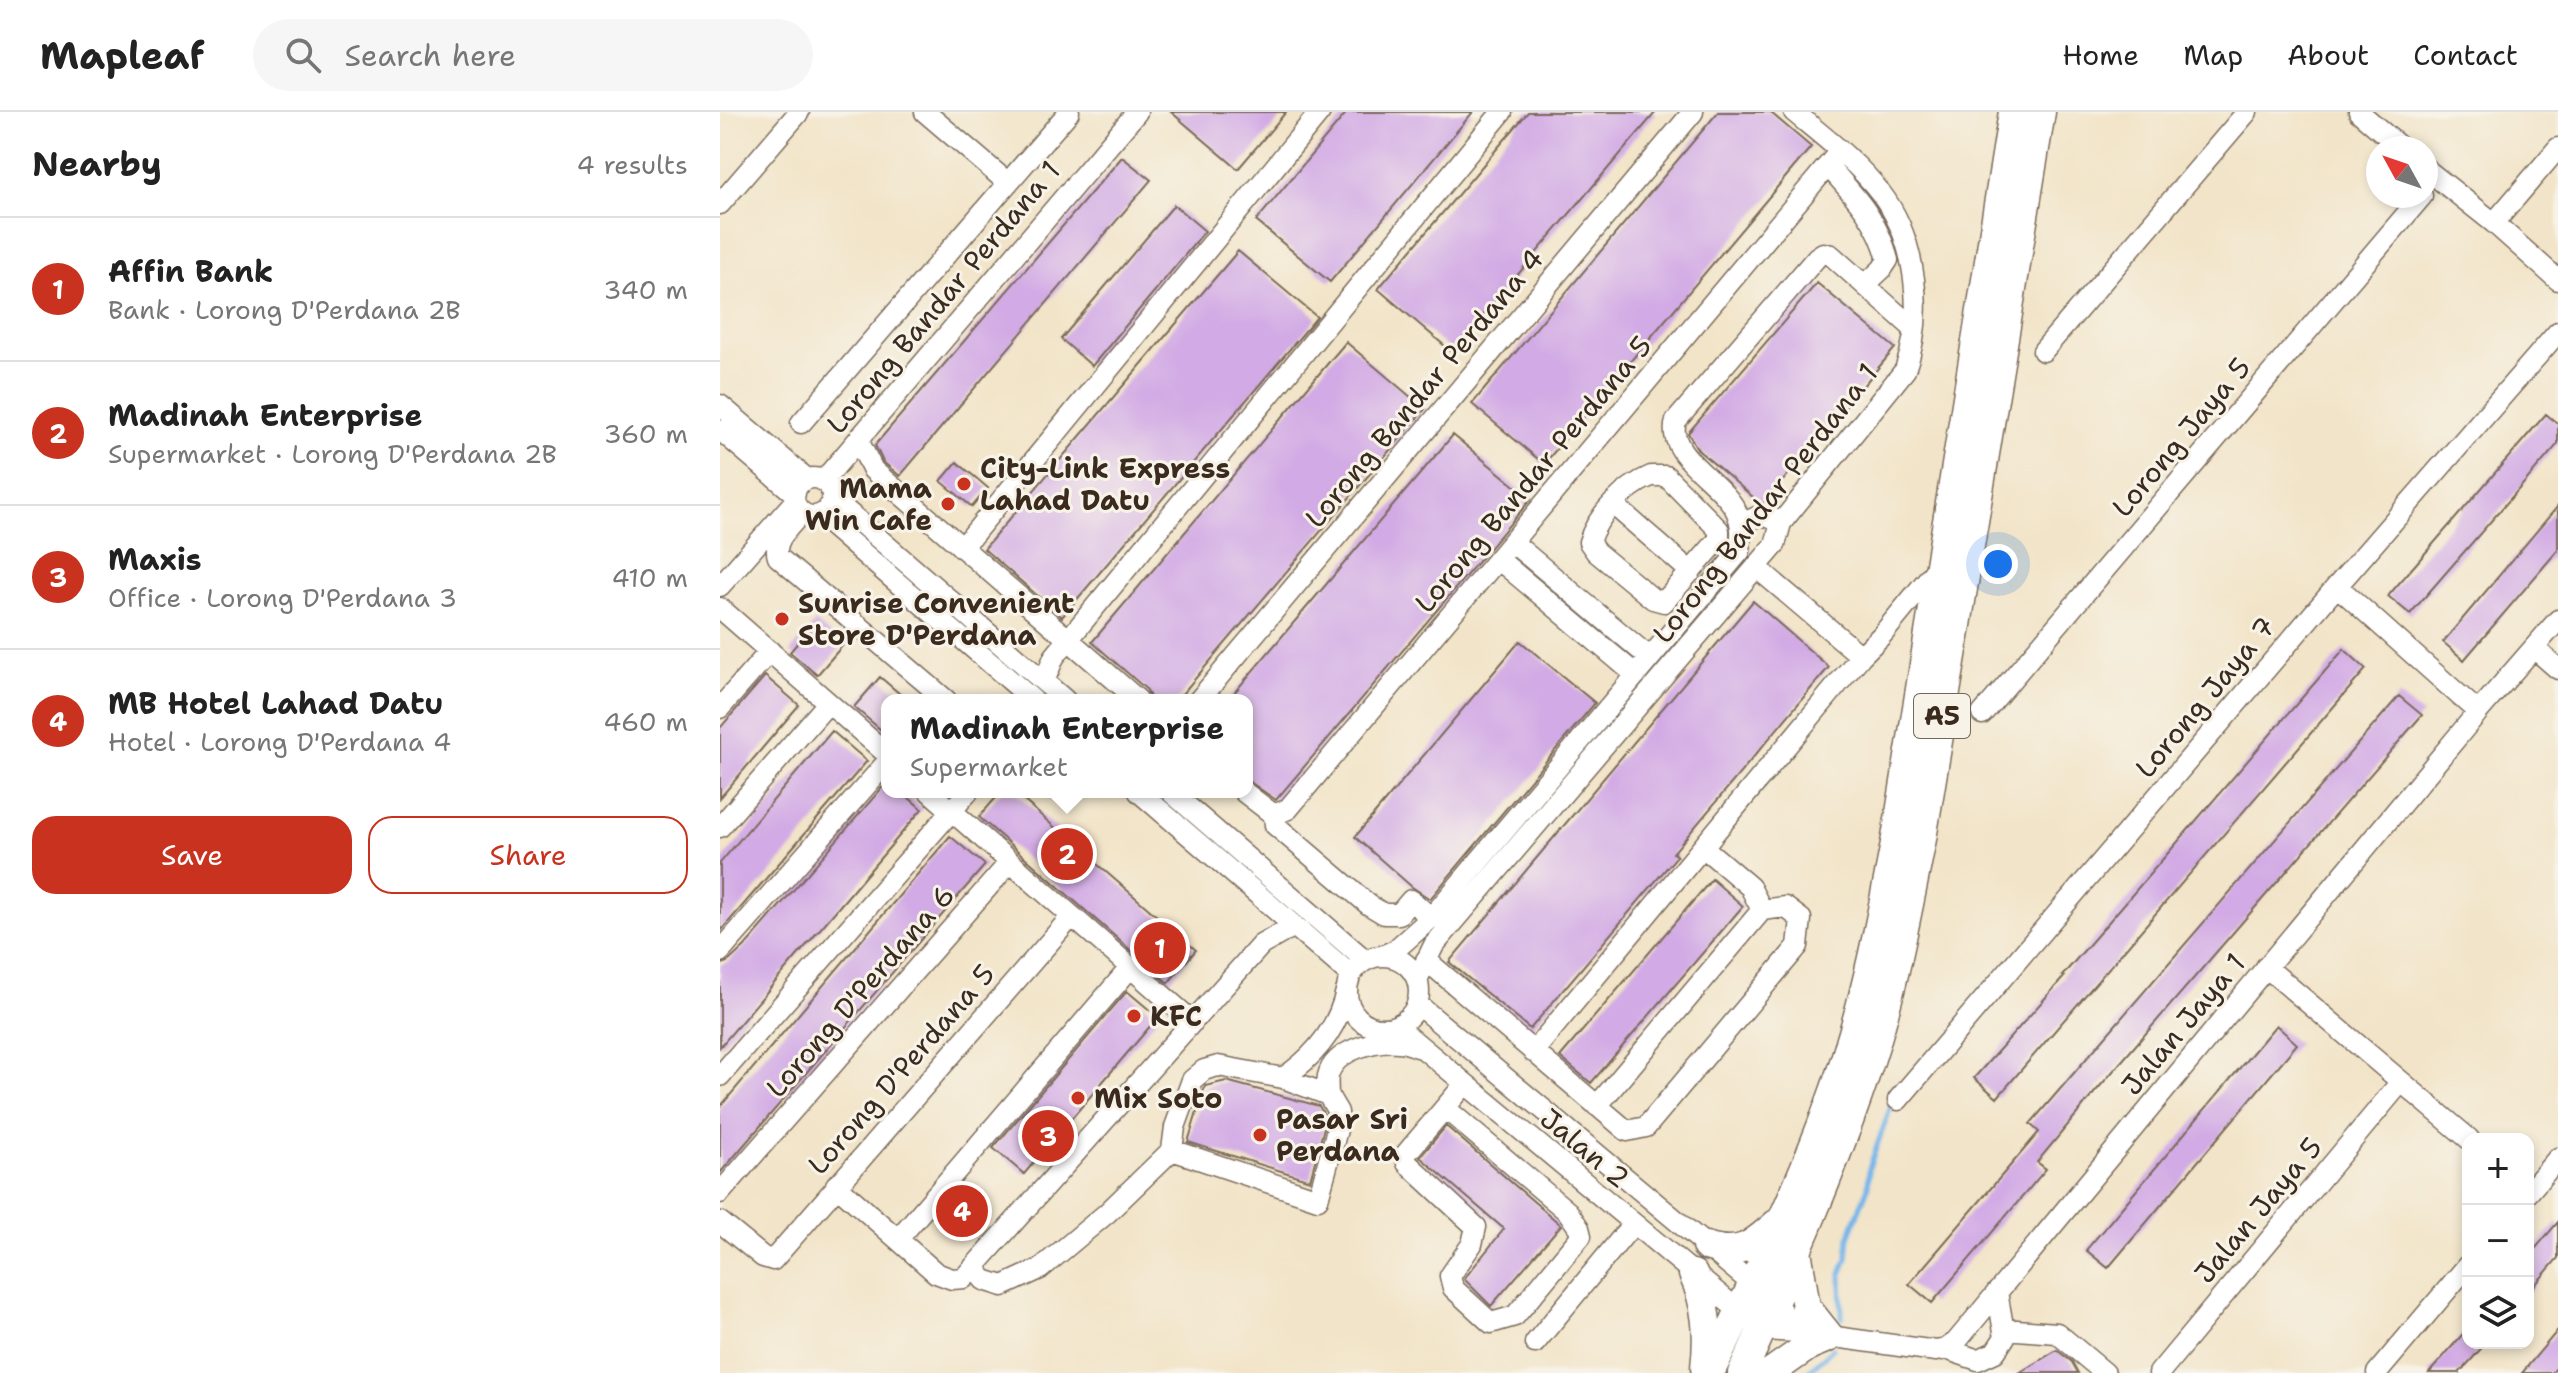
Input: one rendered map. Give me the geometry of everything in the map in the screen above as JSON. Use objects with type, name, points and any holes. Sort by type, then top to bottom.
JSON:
[{"type":"highway","name":"A5","points":[[1707,1373],[1739,1312],[1816,1142],[1847,1052],[1875,951],[2013,112]]},
{"type":"highway","name":"A5","points":[[1742,1373],[1836,1153],[1871,1057],[1901,946],[1924,824],[2041,112]]},
{"type":"highway","points":[[1706,1246],[1734,1251],[1752,1245],[1780,1220]]},
{"type":"highway","points":[[1770,1373],[1810,1345],[1830,1337],[1806,1307],[1797,1248]]},
{"type":"highway","points":[[1693,1274],[1701,1293],[1708,1329],[1707,1373]]},
{"type":"street","points":[[720,204],[799,112]]},
{"type":"street","points":[[925,112],[1008,183]]},
{"type":"street","points":[[801,423],[1069,112]]},
{"type":"street","name":"Lorong Bandar Perdana 1","points":[[811,497],[1137,112]]},
{"type":"street","points":[[962,548],[1320,112]]},
{"type":"street","points":[[1044,682],[1054,657],[1068,639],[1502,112]]},
{"type":"street","name":"Lorong Bandar Perdana 4","points":[[1204,694],[1693,112]]},
{"type":"street","name":"Lorong Bandar Perdana 1","points":[[1417,980],[1434,945],[1775,545],[1781,523],[1905,370],[1913,348],[1916,286],[1901,234],[1882,194],[1834,158],[1794,112]]},
{"type":"street","points":[[2043,351],[2247,112]]},
{"type":"street","points":[[2359,112],[2387,136]]},
{"type":"street","points":[[2494,223],[2558,148]]},
{"type":"street","points":[[1834,158],[1871,216],[1883,240],[1888,260],[1865,285]]},
{"type":"street","name":"Lorong Bandar Perdana 5","points":[[1267,811],[1288,809],[1834,158]]},
{"type":"street","points":[[2438,190],[2494,223],[2558,280]]},
{"type":"street","name":"Lorong Jaya 5","points":[[1982,714],[2408,208]]},
{"type":"street","points":[[1283,1078],[1303,1064],[1328,1034],[1341,1014],[1348,983],[1375,958],[1395,950],[1431,918],[1740,551],[1742,527],[1728,495],[1682,453],[1675,441],[1673,430],[1676,421],[1823,253],[1831,255],[1914,329]]},
{"type":"street","name":"Lorong Jaya 7","points":[[1898,1100],[2558,332]]},
{"type":"street","points":[[720,405],[811,497],[1026,694]]},
{"type":"street","points":[[720,430],[811,497],[1058,694]]},
{"type":"street","points":[[858,440],[873,470],[1131,694]]},
{"type":"street","points":[[1666,476],[1682,453]]},
{"type":"street","points":[[838,465],[873,470]]},
{"type":"street","points":[[1664,602],[1653,599],[1596,552],[1589,542],[1594,524],[1636,482],[1651,476],[1666,476],[1719,530],[1719,539],[1664,602],[1662,613],[1666,640]]},
{"type":"street","points":[[811,497],[778,542],[778,557],[939,694]]},
{"type":"street","points":[[720,586],[811,497]]},
{"type":"street","points":[[1614,505],[1691,572]]},
{"type":"street","points":[[1742,527],[1761,514],[1781,523]]},
{"type":"street","points":[[1512,542],[1650,658]]},
{"type":"street","points":[[1498,559],[1636,675]]},
{"type":"street","points":[[1756,567],[1861,656]]},
{"type":"street","points":[[1533,1052],[1937,568]]},
{"type":"street","points":[[2337,586],[2478,712]]},
{"type":"street","points":[[720,608],[881,749]]},
{"type":"street","name":"Jalan Jaya 1","points":[[1946,1349],[1956,1342],[2478,712],[2558,620]]},
{"type":"street","points":[[2534,648],[2558,669]]},
{"type":"street","points":[[720,708],[770,651]]},
{"type":"street","points":[[720,827],[828,703]]},
{"type":"street","points":[[720,952],[881,769]]},
{"type":"street","points":[[937,798],[1193,1022]]},
{"type":"street","points":[[720,1076],[963,798]]},
{"type":"street","points":[[1146,798],[1294,926],[1348,983],[1353,1013],[1362,1021],[1384,1028],[1396,1026],[1412,1013],[1419,988],[1404,962],[1375,958],[1178,798]]},
{"type":"street","points":[[1251,798],[1267,811],[1275,825],[1369,905],[1384,914],[1399,914],[1411,900],[1431,918]]},
{"type":"street","points":[[1703,847],[1750,887],[1762,910]]},
{"type":"street","name":"Lorong D'Perdana 6","points":[[720,1193],[1010,862]]},
{"type":"street","points":[[1426,960],[1533,1052],[1597,1106],[1627,1131],[1646,1127],[1798,946],[1801,919],[1785,907],[1762,910],[1597,1106]]},
{"type":"street","name":"Lorong D'Perdana 5","points":[[720,1222],[763,1257],[773,1260],[1072,916]]},
{"type":"street","points":[[836,1185],[936,1273],[952,1279],[964,1278],[1261,945],[1294,926]]},
{"type":"street","points":[[2266,967],[2462,1133]]},
{"type":"street","points":[[898,1239],[1130,968]]},
{"type":"street","name":"Jalan 2","points":[[1417,1004],[1774,1302],[1799,1332]]},
{"type":"street","name":"Jalan 2","points":[[1396,1026],[1762,1330]]},
{"type":"street","points":[[1172,1150],[1318,1199],[1338,1126],[1338,1112],[1328,1095],[1328,1075],[1335,1062],[1370,1044],[1398,1042],[1422,1048]]},
{"type":"street","points":[[975,1268],[984,1280],[1003,1286],[1040,1269],[1107,1213],[1172,1150],[1175,1127],[1192,1080],[1204,1070],[1218,1066],[1283,1078],[1328,1095]]},
{"type":"street","name":"Jalan Jaya 5","points":[[2159,1373],[2400,1083]]},
{"type":"street","points":[[1445,1108],[1568,1212],[1581,1236],[1515,1316],[1498,1323],[1491,1323],[1453,1288],[1450,1276],[1472,1244],[1476,1227],[1407,1163],[1405,1155],[1465,1084]]},
{"type":"street","points":[[2534,1184],[2558,1158]]},
{"type":"street","points":[[1535,1343],[1633,1224]]},
{"type":"street","points":[[2377,1373],[2462,1272]]},
{"type":"street","points":[[1762,1330],[1799,1332],[1927,1350],[1946,1349],[1978,1360],[1987,1357],[2005,1337],[1997,1292]]},
{"type":"street","points":[[2004,1329],[2057,1333],[2105,1373]]},
{"type":"building","points":[[1171,112],[1286,112],[1238,169]]},
{"type":"building","points":[[1347,112],[1473,112],[1330,282],[1256,221]]},
{"type":"building","points":[[1528,112],[1656,112],[1452,352],[1378,289]]},
{"type":"building","points":[[1718,112],[1770,112],[1811,147],[1544,464],[1472,404]]},
{"type":"building","points":[[1122,157],[1151,180],[900,476],[883,462],[875,445]]},
{"type":"building","points":[[1174,205],[1205,231],[1092,366],[1061,339]]},
{"type":"building","points":[[1238,251],[1317,317],[1062,617],[984,549]]},
{"type":"building","points":[[1817,283],[1895,348],[1764,503],[1760,503],[1698,450],[1688,433]]},
{"type":"building","points":[[1346,342],[1425,409],[1182,694],[1149,694],[1092,642]]},
{"type":"building","points":[[2546,414],[2558,424],[2558,444],[2410,614],[2388,596]]},
{"type":"building","points":[[1453,435],[1531,499],[1276,800],[1253,784],[1253,694],[1233,694]]},
{"type":"building","name":"City-Link Express Lahad Datu","points":[[957,462],[988,488],[972,507],[941,481]]},
{"type":"building","points":[[2558,506],[2558,550],[2464,660],[2443,642]]},
{"type":"building","points":[[1753,601],[1829,667],[1673,853],[1677,856],[1530,1029],[1449,962]]},
{"type":"building","points":[[815,622],[843,645],[817,675],[790,652]]},
{"type":"building","points":[[1520,641],[1595,703],[1430,899],[1355,837]]},
{"type":"building","points":[[2344,649],[2366,669],[1997,1098],[1974,1078]]},
{"type":"building","points":[[765,676],[799,705],[720,798],[720,728]]},
{"type":"building","points":[[880,677],[900,694],[881,694],[881,730],[854,707]]},
{"type":"building","points":[[2399,696],[2422,715],[2095,1092],[2037,1162],[2046,1169],[1932,1303],[1909,1284],[2039,1132],[2030,1124]]},
{"type":"building","points":[[832,731],[867,761],[720,932],[720,863]]},
{"type":"building","points":[[881,789],[881,798],[909,798],[922,809],[720,1047],[720,965],[745,946]]},
{"type":"building","points":[[996,798],[1021,798],[1196,950],[1168,983],[979,817]]},
{"type":"building","points":[[950,836],[985,865],[720,1173],[720,1107]]},
{"type":"building","points":[[1712,879],[1743,906],[1591,1083],[1560,1057]]},
{"type":"building","points":[[1127,991],[1158,1017],[1024,1174],[993,1148]]},
{"type":"building","points":[[2276,1025],[2297,1044],[2108,1268],[2086,1250]]},
{"type":"building","name":"Pasar Sri Perdana","points":[[1226,1081],[1319,1106],[1325,1116],[1325,1124],[1310,1180],[1188,1142],[1205,1086]]},
{"type":"building","points":[[1446,1126],[1561,1225],[1491,1306],[1464,1279],[1504,1229],[1420,1157]]},
{"type":"building","points":[[2558,1222],[2558,1258],[2534,1286],[2534,1250]]},
{"type":"building","points":[[2558,1330],[2558,1366],[2552,1373],[2522,1373]]},
{"type":"building","points":[[2462,1335],[2462,1349],[2481,1349],[2459,1373],[2429,1373]]},
{"type":"building","points":[[2057,1350],[2072,1362],[2078,1373],[2019,1373]]},
{"type":"waterway","points":[[1842,1318],[1841,1274],[1847,1259],[1849,1237],[1868,1187],[1869,1168],[1890,1109],[1893,1087]]},
{"type":"waterway","points":[[1806,1373],[1833,1349]]},
{"type":"place","name":"City-Link Express Lahad Datu","points":[[964,484]]},
{"type":"place","name":"Mama Win Cafe","points":[[948,504]]},
{"type":"place","name":"Sunrise Convenient Store D'Perdana","points":[[782,619]]},
{"type":"place","name":"Madinah Enterprise","points":[[1067,854]]},
{"type":"place","name":"Affin Bank","points":[[1160,948]]},
{"type":"place","name":"KFC","points":[[1134,1016]]},
{"type":"place","name":"Mix Soto","points":[[1078,1098]]},
{"type":"place","name":"Pasar Sri Perdana","points":[[1260,1135]]},
{"type":"place","name":"Maxis","points":[[1048,1136]]},
{"type":"place","name":"MB Hotel Lahad Datu","points":[[962,1211]]}]
